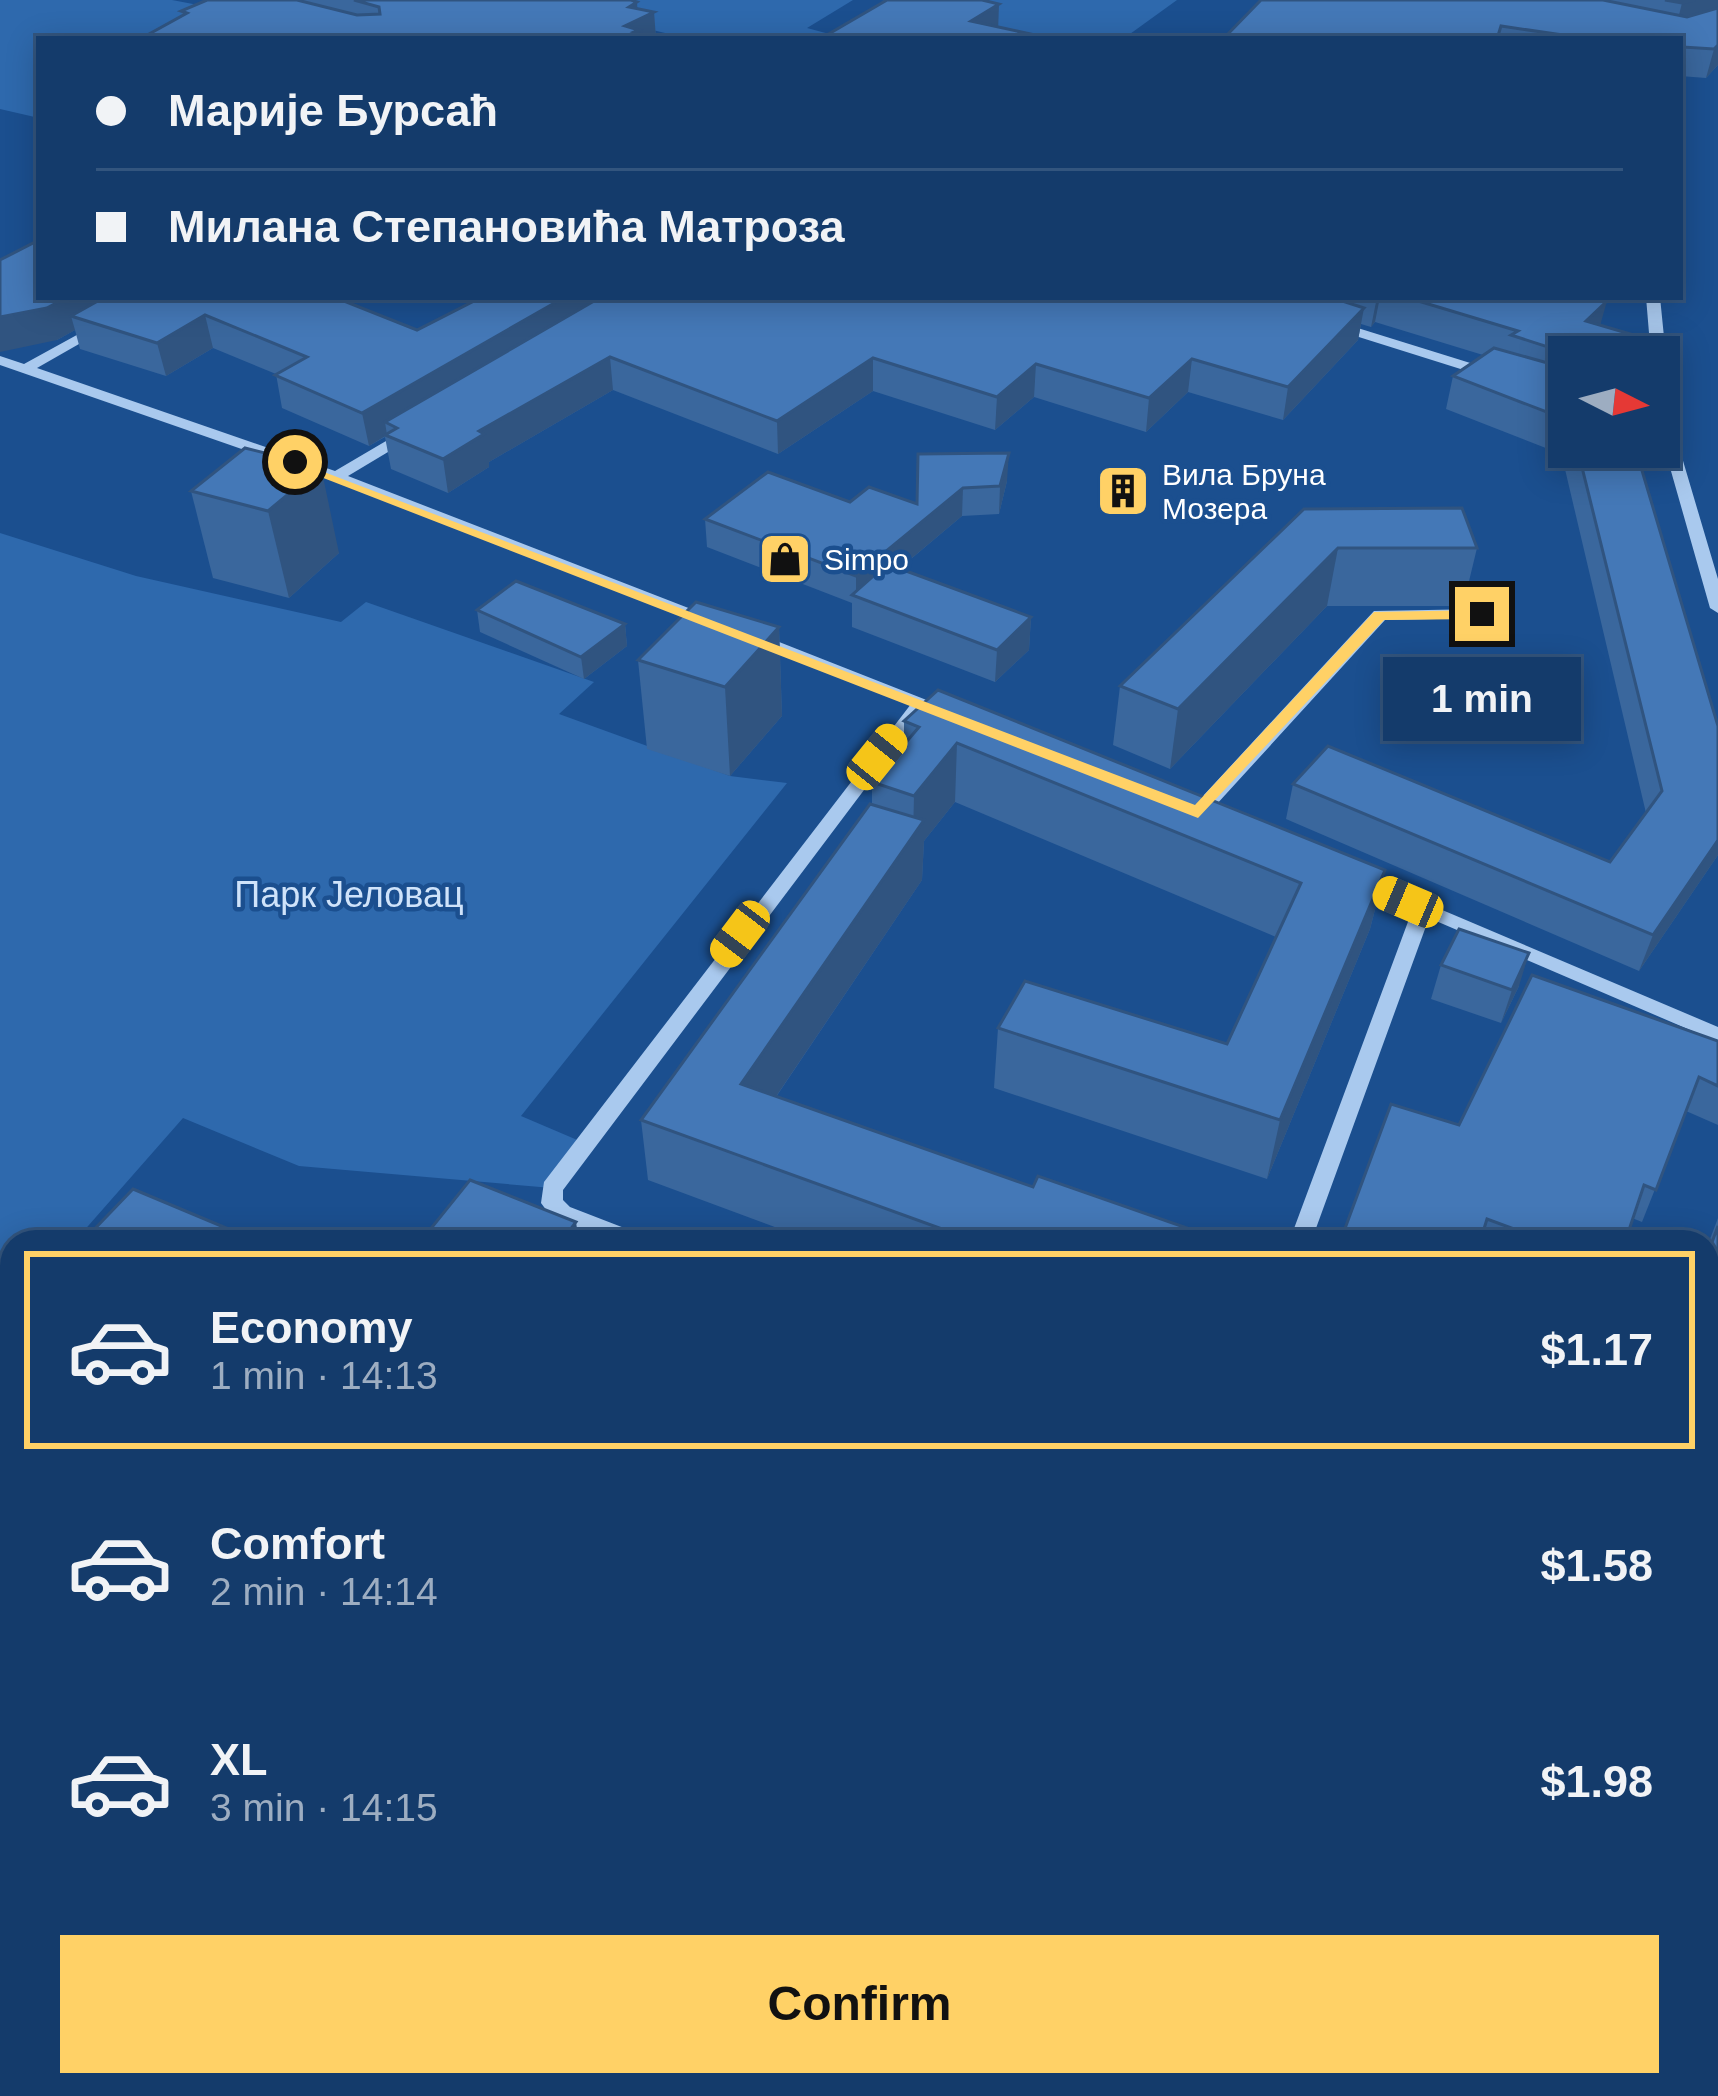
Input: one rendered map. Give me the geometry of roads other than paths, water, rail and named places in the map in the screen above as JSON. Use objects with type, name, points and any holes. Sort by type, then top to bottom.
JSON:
[{"type":"street","points":[[1652,300],[1656,336]]},
{"type":"street","points":[[27,368],[113,320]]},
{"type":"street","points":[[1317,320],[1511,380]]},
{"type":"street","points":[[0,360],[336,477],[963,718]]},
{"type":"street","points":[[336,477],[424,424]]},
{"type":"street","points":[[1676,468],[1718,608]]},
{"type":"street","points":[[1198,813],[1380,615],[1482,614]]},
{"type":"street","points":[[606,1230],[562,1213],[552,1203],[552,1188],[804,849],[922,701]]},
{"type":"street","points":[[1177,804],[1219,822]]},
{"type":"street","points":[[1345,875],[1718,1035]]},
{"type":"street","points":[[1304,1230],[1423,908]]},
{"type":"place","name":"Вила Бруна Мозера","points":[[1123,491]]},
{"type":"place","name":"Simpo","points":[[785,559]]},
{"type":"park label","name":"Парк Јеловац","points":[[349,894]]}]
